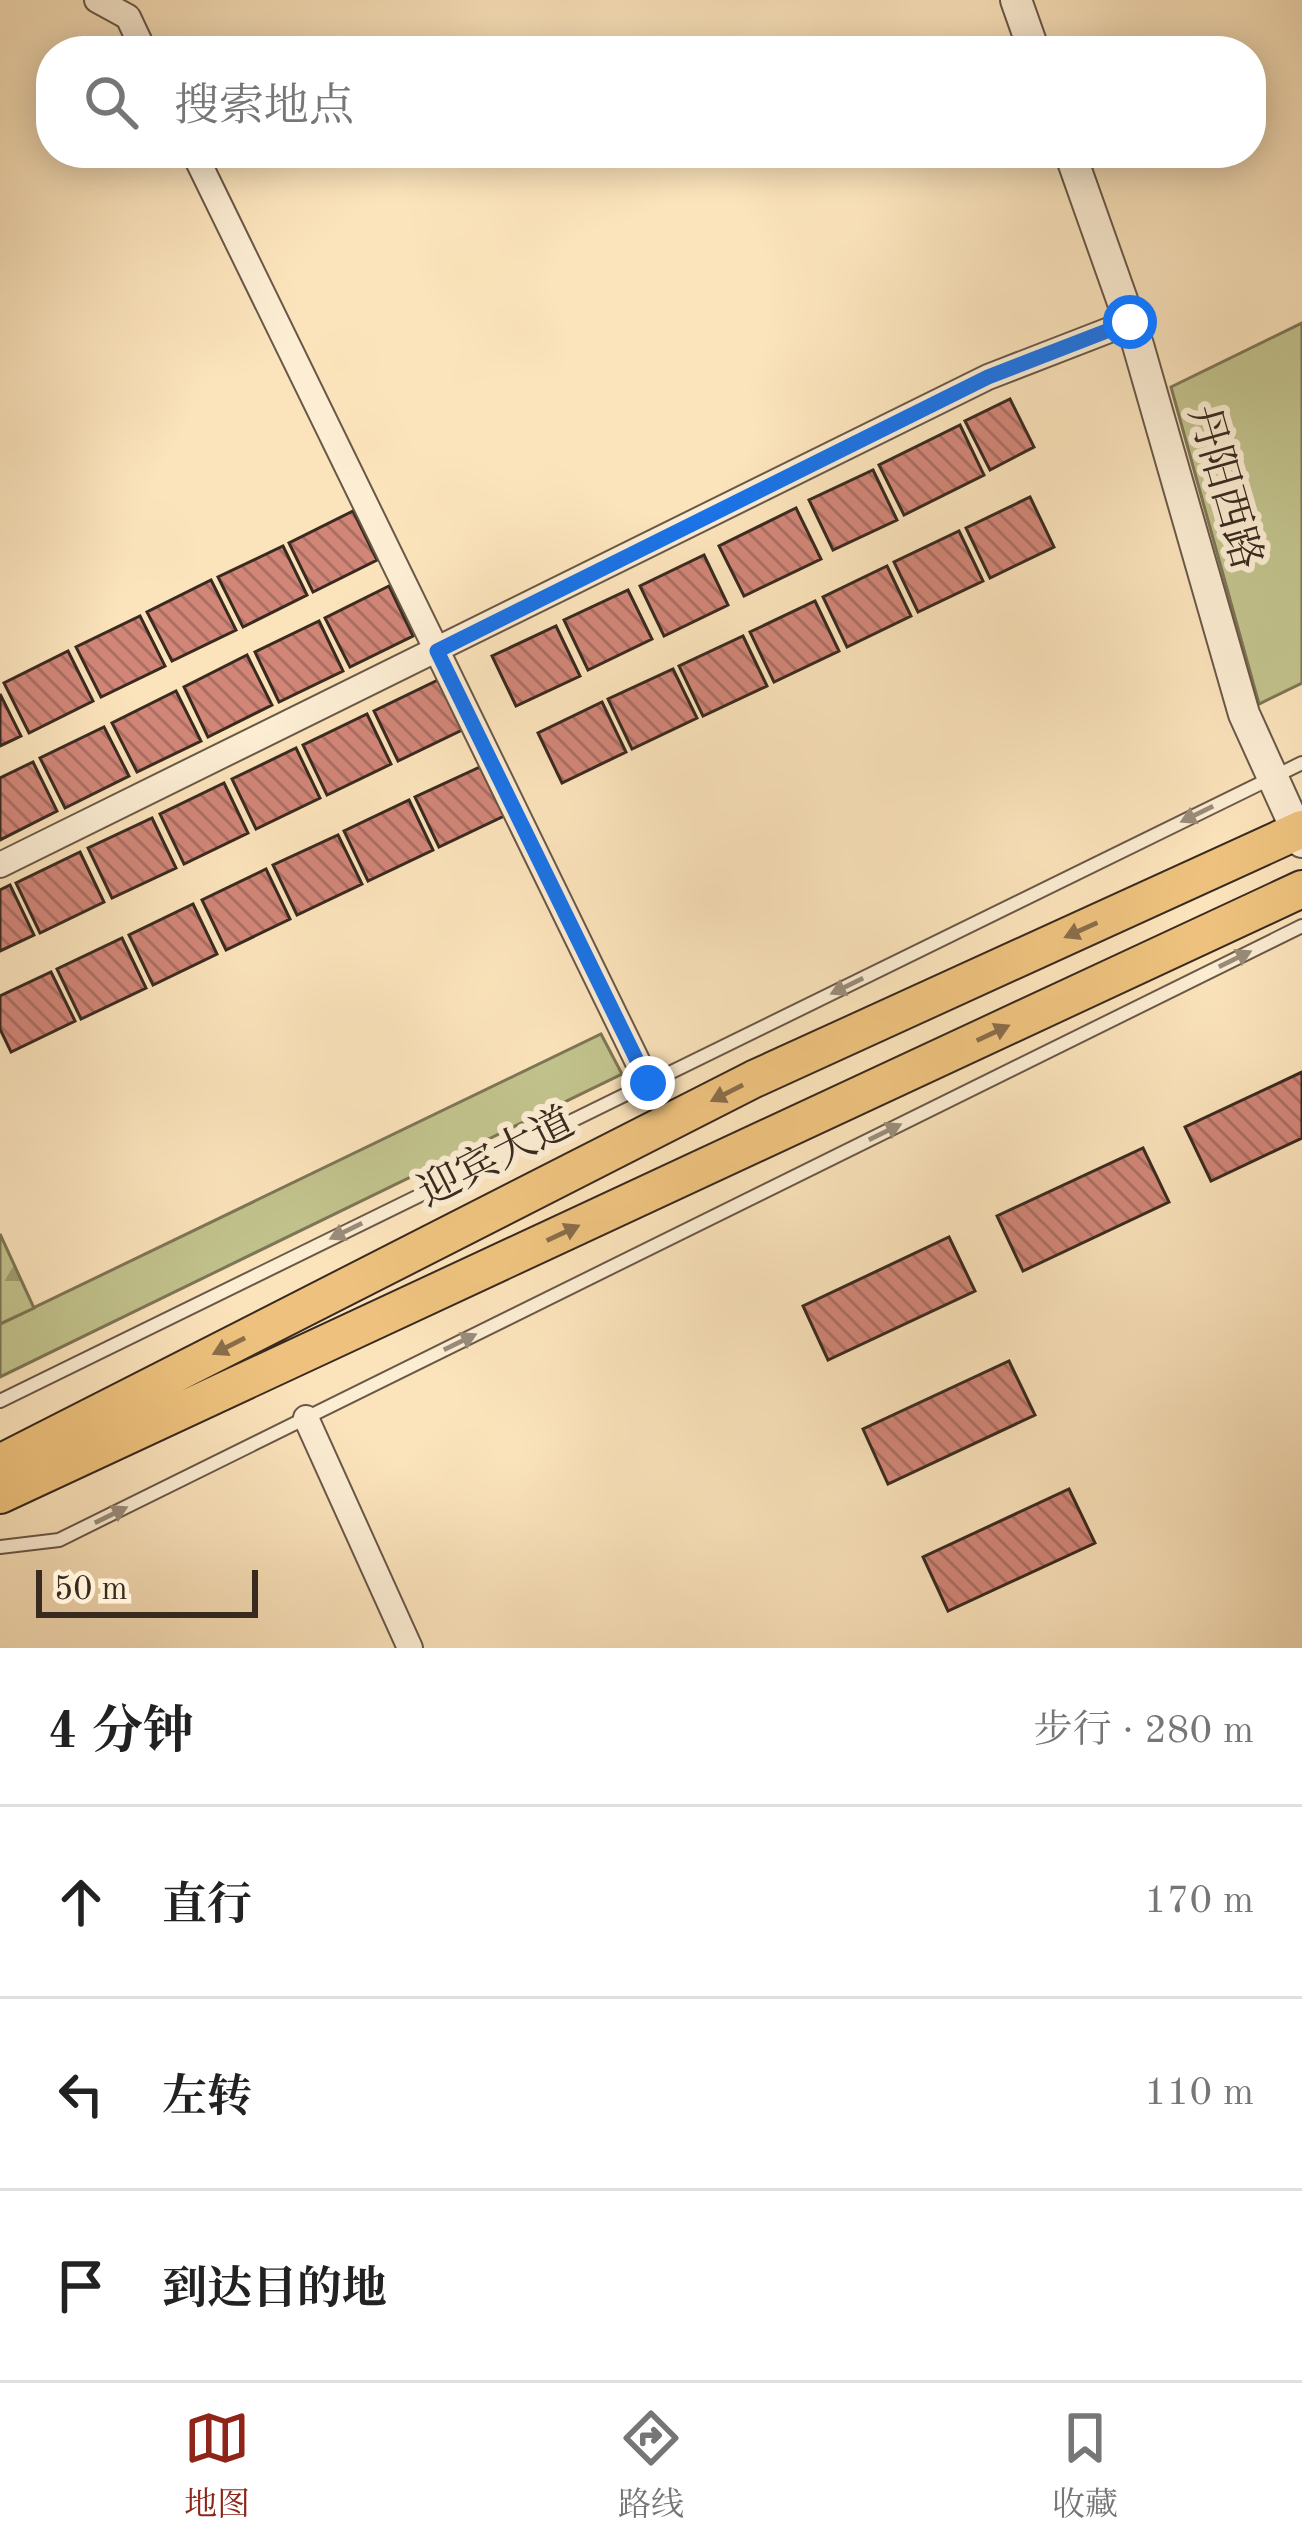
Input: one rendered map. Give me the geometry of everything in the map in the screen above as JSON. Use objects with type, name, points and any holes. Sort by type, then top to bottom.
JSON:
[{"type":"main road","name":"迎宾大道","points":[[0,1463],[754,1079],[1300,834]]},
{"type":"main road","points":[[0,1495],[1302,889]]},
{"type":"street","points":[[97,0],[128,17],[137,36]]},
{"type":"street","points":[[1016,0],[1029,36]]},
{"type":"street","points":[[201,168],[648,1083]]},
{"type":"street","name":"丹阳西路","points":[[1075,168],[1130,322],[1244,714],[1300,834]]},
{"type":"street","points":[[0,865],[988,377],[1130,322]]},
{"type":"street","points":[[306,1418],[410,1648]]},
{"type":"lane","points":[[0,1401],[1302,763]]},
{"type":"lane","points":[[0,1547],[59,1540],[1302,926]]},
{"type":"green space","points":[[1302,323],[1302,683],[1259,704],[1171,387]]},
{"type":"green space","points":[[601,1034],[622,1074],[0,1377],[0,1324]]},
{"type":"green space","points":[[0,1234],[34,1308],[0,1324]]},
{"type":"building","points":[[1010,399],[1034,447],[990,470],[965,421]]},
{"type":"building","points":[[960,425],[984,475],[904,515],[879,465]]},
{"type":"building","points":[[873,470],[897,520],[833,550],[809,500]]},
{"type":"building","points":[[1030,497],[1054,547],[990,578],[966,528]]},
{"type":"building","points":[[796,508],[821,559],[744,596],[719,546]]},
{"type":"building","points":[[353,511],[377,560],[313,592],[289,543]]},
{"type":"building","points":[[959,531],[983,581],[918,612],[894,562]]},
{"type":"building","points":[[283,546],[307,595],[243,627],[218,577]]},
{"type":"building","points":[[704,555],[728,605],[664,636],[640,586]]},
{"type":"building","points":[[887,566],[911,616],[847,647],[823,597]]},
{"type":"building","points":[[211,580],[236,630],[172,661],[147,612]]},
{"type":"building","points":[[389,586],[413,636],[350,667],[325,618]]},
{"type":"building","points":[[628,590],[652,639],[588,670],[564,620]]},
{"type":"building","points":[[815,601],[839,651],[774,682],[750,632]]},
{"type":"building","points":[[140,616],[165,666],[101,697],[76,647]]},
{"type":"building","points":[[319,621],[343,671],[279,702],[255,652]]},
{"type":"building","points":[[556,626],[580,676],[516,706],[492,656]]},
{"type":"building","points":[[743,636],[767,686],[703,716],[679,666]]},
{"type":"building","points":[[68,651],[93,701],[29,733],[4,683]]},
{"type":"building","points":[[247,655],[272,705],[208,737],[184,687]]},
{"type":"building","points":[[673,669],[697,718],[632,749],[608,699]]},
{"type":"building","points":[[438,680],[462,730],[398,761],[374,711]]},
{"type":"building","points":[[176,691],[201,741],[137,772],[112,723]]},
{"type":"building","points":[[0,694],[21,736],[0,746]]},
{"type":"building","points":[[602,702],[626,752],[562,783],[538,733]]},
{"type":"building","points":[[367,714],[391,764],[327,795],[303,745]]},
{"type":"building","points":[[104,727],[129,776],[65,808],[40,758]]},
{"type":"building","points":[[296,748],[320,798],[256,829],[232,779]]},
{"type":"building","points":[[33,762],[57,811],[0,840],[0,778]]},
{"type":"building","points":[[480,767],[504,816],[439,847],[415,797]]},
{"type":"building","points":[[224,783],[248,833],[184,864],[160,814]]},
{"type":"building","points":[[409,800],[433,850],[368,881],[344,831]]},
{"type":"building","points":[[152,818],[176,868],[112,898],[88,848]]},
{"type":"building","points":[[338,835],[362,884],[297,915],[273,865]]},
{"type":"building","points":[[80,852],[104,902],[40,933],[16,883]]},
{"type":"building","points":[[266,869],[290,919],[226,950],[202,900]]},
{"type":"building","points":[[10,885],[34,935],[0,951],[0,890]]},
{"type":"building","points":[[193,904],[217,954],[153,985],[129,935]]},
{"type":"building","points":[[122,938],[146,988],[81,1019],[57,969]]},
{"type":"building","points":[[51,972],[75,1021],[11,1052],[0,1029],[0,996]]},
{"type":"building","points":[[1302,1072],[1302,1138],[1211,1181],[1185,1127]]},
{"type":"building","points":[[1143,1148],[1169,1202],[1023,1271],[997,1216]]},
{"type":"building","points":[[949,1237],[975,1291],[828,1360],[803,1306]]},
{"type":"building","points":[[1009,1361],[1035,1415],[888,1484],[863,1429]]},
{"type":"building","points":[[1069,1489],[1095,1543],[948,1611],[923,1557]]},
{"type":"route","points":[[648,1083],[437,651],[988,377],[1130,322]]}]
